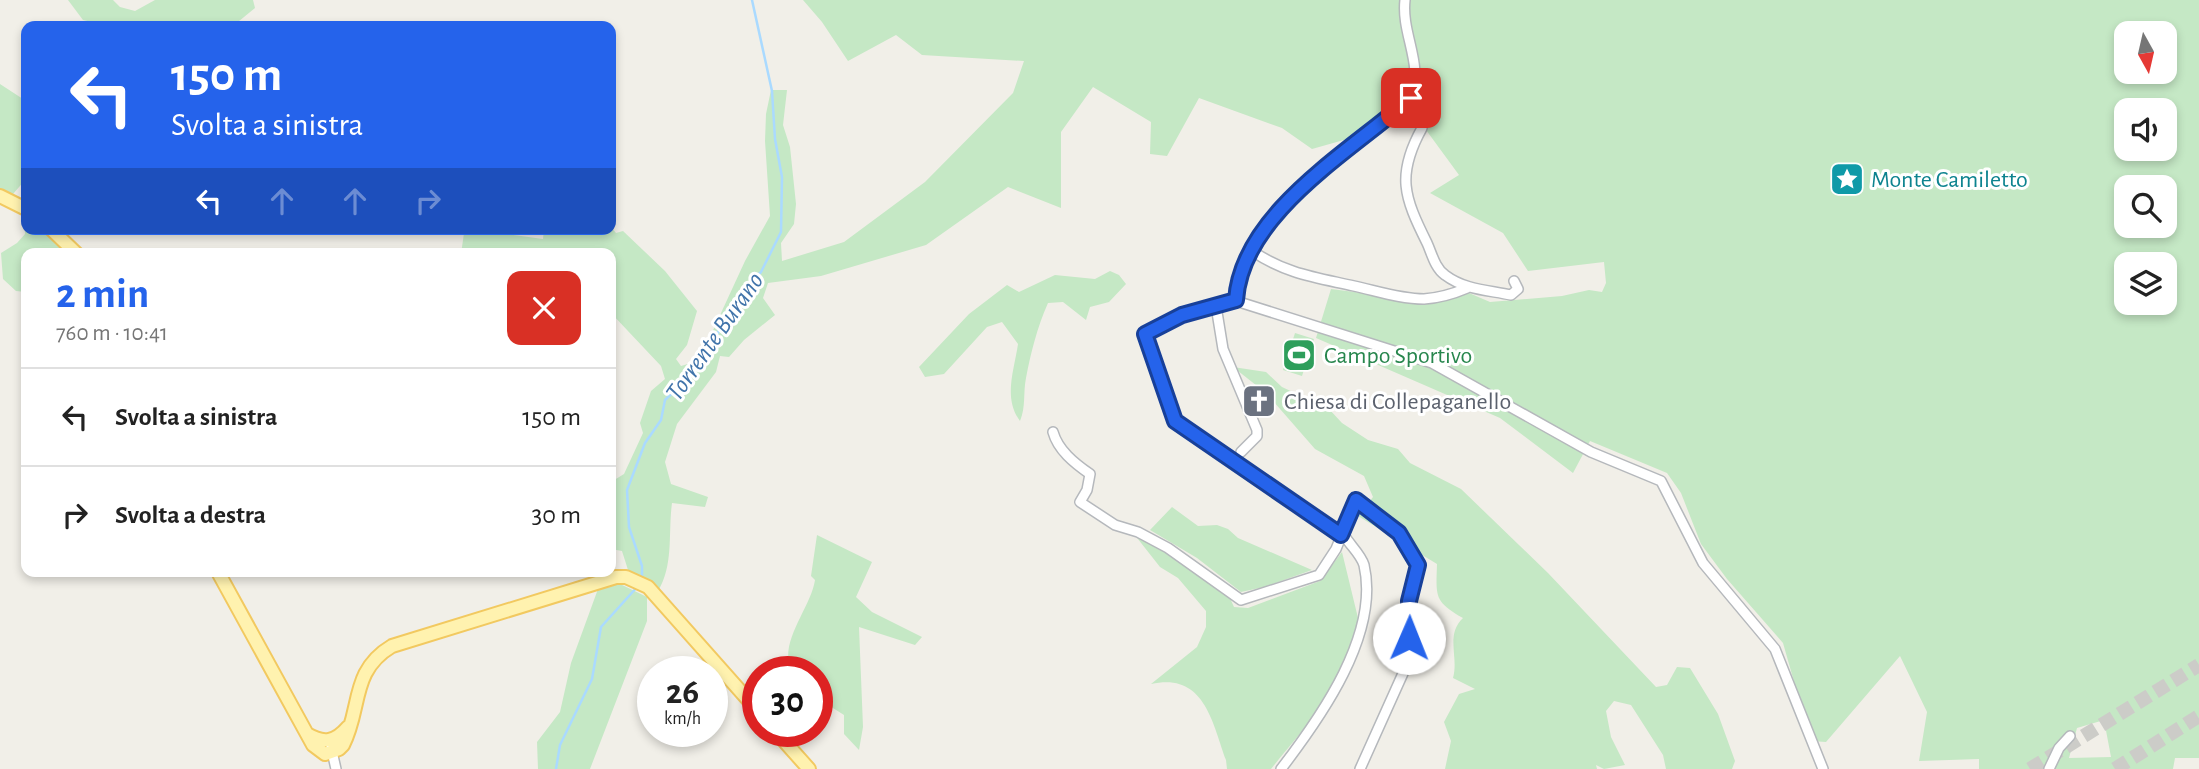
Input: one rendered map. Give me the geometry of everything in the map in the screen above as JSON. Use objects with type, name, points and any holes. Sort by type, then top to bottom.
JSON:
[{"type":"main road","points":[[0,196],[21,206]]},
{"type":"main road","points":[[57,235],[70,248]]},
{"type":"main road","points":[[221,577],[318,751],[343,745],[361,681],[371,661],[392,646],[601,580],[626,577],[648,587],[742,693]]},
{"type":"main road","points":[[789,747],[809,769]]},
{"type":"street","points":[[1236,300],[1241,271],[1272,220],[1290,199],[1411,98],[1417,83],[1405,20],[1405,0]]},
{"type":"street","points":[[1422,128],[1405,169],[1404,185],[1407,202],[1439,270],[1467,288],[1511,295],[1518,289],[1514,281]]},
{"type":"street","points":[[1252,251],[1282,269],[1303,276],[1395,296],[1423,299],[1440,297],[1467,288]]},
{"type":"street","points":[[1281,769],[1314,725],[1349,660],[1366,614],[1363,562],[1341,535],[1175,421],[1145,334],[1182,315],[1236,300],[1432,363],[1591,452],[1661,481],[1703,563],[1775,649],[1823,769]]},
{"type":"street","points":[[1216,306],[1223,349],[1257,430],[1257,436],[1241,452]]},
{"type":"street","points":[[1053,432],[1056,443],[1090,474],[1087,490],[1080,502],[1115,525],[1138,532],[1168,548],[1241,600],[1319,575],[1356,500],[1399,533],[1418,565],[1409,601],[1409,660],[1360,769]]},
{"type":"street","points":[[2049,769],[2059,748],[2070,736]]},
{"type":"street","points":[[331,747],[336,769]]},
{"type":"green space","points":[[68,0],[113,0],[120,7],[135,11],[155,0],[253,0],[255,8],[239,21],[83,20]]},
{"type":"green space","points":[[803,0],[2199,0],[2199,758],[2175,758],[2173,769],[1979,769],[1979,759],[1919,761],[1927,712],[1900,656],[1826,742],[1811,741],[1783,643],[1727,579],[1701,544],[1681,493],[1667,473],[1590,441],[1573,473],[1500,418],[1316,338],[1331,289],[1424,301],[1469,293],[1490,302],[1562,296],[1589,290],[1602,292],[1606,283],[1604,262],[1528,271],[1503,233],[1430,193],[1459,175],[1418,119],[1312,149],[1282,128],[1199,98],[1167,156],[1150,154],[1151,122],[1093,87],[1061,132],[1061,208],[1008,187],[926,245],[821,276],[768,283],[763,298],[775,315],[744,340],[729,357],[720,356],[716,372],[677,424],[665,462],[671,484],[708,497],[705,507],[672,503],[668,559],[658,591],[651,583],[628,570],[622,551],[616,550],[616,479],[624,474],[643,433],[640,423],[651,391],[665,379],[661,366],[616,318],[616,248],[462,248],[464,235],[514,235],[543,239],[543,235],[616,235],[623,231],[665,271],[697,311],[687,345],[676,359],[681,366],[691,363],[709,339],[745,261],[770,216],[765,141],[766,114],[771,90],[787,90],[783,125],[790,147],[796,204],[794,224],[781,243],[782,261],[844,242],[925,182],[1013,93],[1024,61],[922,55],[896,35],[848,61],[822,22]],"holes":[[[2104,720],[2111,757],[2069,758],[2077,728]]]},
{"type":"green space","points":[[0,84],[21,98],[21,185],[13,194],[0,189]]},
{"type":"green space","points":[[24,235],[50,235],[63,248],[21,248],[21,292],[16,291],[3,279],[1,253]]},
{"type":"green space","points":[[1110,271],[1119,275],[1126,284],[1109,302],[1090,307],[1086,320],[1063,302],[1048,303],[1030,359],[1020,421],[1011,394],[1018,344],[1002,322],[987,327],[944,374],[925,377],[919,367],[969,314],[1007,285],[1019,292],[1055,275],[1095,279]]},
{"type":"green space","name":"Campo Sportivo","points":[[1295,333],[1314,339],[1302,376],[1283,370]]},
{"type":"green space","points":[[1233,367],[1266,372],[1282,387],[1329,409],[1342,423],[1368,440],[1398,449],[1410,463],[1461,489],[1548,573],[1656,687],[1667,685],[1677,667],[1690,668],[1718,714],[1735,761],[1732,769],[1666,769],[1663,755],[1631,705],[1614,701],[1606,711],[1611,737],[1625,765],[1604,769],[1596,765],[1597,769],[1445,769],[1451,741],[1444,722],[1459,694],[1475,689],[1453,678],[1455,632],[1463,618],[1447,607],[1439,597],[1437,564],[1358,516],[1373,497],[1364,476],[1315,449],[1266,393]]},
{"type":"green space","points":[[1172,507],[1198,526],[1217,525],[1228,529],[1238,538],[1312,570],[1241,592],[1197,558],[1150,530]]},
{"type":"green space","points":[[1134,534],[1169,553],[1229,596],[1234,607],[1248,608],[1320,581],[1342,552],[1358,618],[1355,639],[1339,679],[1313,717],[1271,769],[1227,769],[1210,716],[1194,692],[1183,685],[1169,682],[1151,684],[1197,647],[1206,627],[1206,611],[1178,578],[1160,567]]},
{"type":"green space","points":[[817,535],[872,562],[856,597],[872,612],[922,637],[915,645],[859,627],[863,727],[859,750],[844,734],[844,715],[833,708],[833,656],[789,656],[792,638],[812,591],[815,580],[811,576]]},
{"type":"green space","points":[[618,583],[647,597],[647,621],[590,769],[538,769],[537,742],[560,712],[571,663],[598,589]]},
{"type":"waterway","name":"Torrente Burano","points":[[642,581],[642,566],[629,527],[627,490],[645,443],[661,420],[665,400],[696,370],[744,288],[761,272],[781,232],[782,177],[775,139],[772,91],[752,0]]},
{"type":"waterway","name":"Torrente Burano","points":[[556,769],[560,745],[592,679],[601,627],[638,586]]},
{"type":"tunnel","points":[[2030,769],[2199,665]]},
{"type":"tunnel","points":[[2115,769],[2199,716]]},
{"type":"place","name":"Monte Camiletto","points":[[1847,179]]},
{"type":"place","name":"Campo Sportivo","points":[[1299,355]]},
{"type":"place","name":"Chiesa di Collepaganello","points":[[1259,401]]},
{"type":"route","points":[[1409,638],[1409,601],[1418,565],[1399,533],[1356,500],[1341,535],[1175,421],[1145,334],[1182,315],[1236,300],[1241,271],[1272,220],[1290,199],[1411,98]]}]
